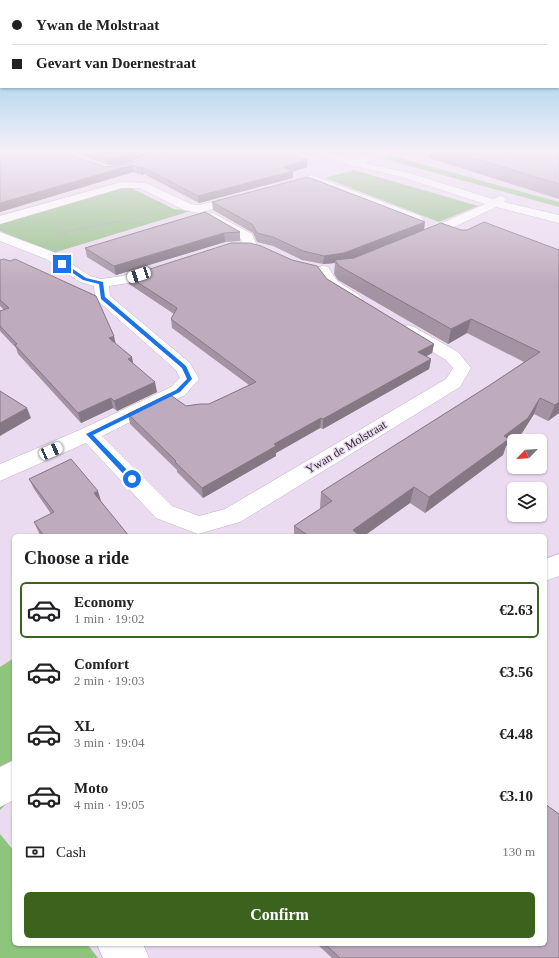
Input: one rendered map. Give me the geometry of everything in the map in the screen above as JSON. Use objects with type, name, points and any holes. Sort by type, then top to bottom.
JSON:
[{"type":"street","points":[[0,220],[81,197]]},
{"type":"street","points":[[168,197],[194,208],[247,236],[249,247]]},
{"type":"street","points":[[194,208],[244,197]]},
{"type":"street","points":[[360,197],[442,229]]},
{"type":"street","points":[[483,197],[557,218]]},
{"type":"street","points":[[413,241],[442,229],[498,201]]},
{"type":"street","points":[[463,219],[477,224]]},
{"type":"street","points":[[0,236],[16,244],[51,256],[85,279],[102,283],[124,280],[169,266]]},
{"type":"street","points":[[0,251],[16,244]]},
{"type":"street","points":[[323,269],[332,284],[372,308]]},
{"type":"street","points":[[0,473],[89,434],[178,391],[190,379],[184,367],[102,298],[102,283]]},
{"type":"street","name":"Ywan de Molstraat","points":[[89,434],[164,512],[198,525],[232,516],[453,383],[462,368],[452,356],[392,320]]},
{"type":"street","points":[[547,569],[559,564]]},
{"type":"street","points":[[0,790],[12,779]]},
{"type":"street","points":[[119,946],[129,958]]},
{"type":"path","points":[[16,244],[59,233],[194,208]]},
{"type":"green space","points":[[89,197],[149,197],[174,209],[191,211],[53,253],[0,231],[0,224]]},
{"type":"green space","points":[[373,197],[446,197],[478,206],[439,222]]},
{"type":"green space","points":[[522,197],[540,197],[559,202],[559,207]]},
{"type":"green space","points":[[12,659],[12,799],[0,810],[0,667]]},
{"type":"green space","points":[[0,834],[12,849],[12,946],[89,946],[98,958],[0,958]]},
{"type":"building","points":[[0,197],[22,197],[0,203]]},
{"type":"building","points":[[232,197],[359,197],[425,222],[344,253],[324,256],[303,251],[273,237],[257,233],[252,224],[212,202]]},
{"type":"building","points":[[205,212],[240,232],[224,233],[114,266],[85,248]]},
{"type":"building","points":[[484,222],[559,250],[559,402],[555,405],[540,398],[528,418],[504,436],[507,438],[507,440],[429,497],[414,487],[353,530],[358,534],[306,534],[294,526],[332,501],[321,492],[540,352],[471,319],[451,329],[339,266],[335,260],[354,258],[441,223],[461,230],[467,230]]},
{"type":"building","points":[[231,243],[250,243],[261,246],[292,260],[317,266],[327,279],[434,344],[418,352],[431,359],[323,419],[321,418],[274,444],[276,446],[202,488],[128,414],[169,394],[186,406],[209,404],[256,382],[171,319],[177,308],[128,276]]},
{"type":"building","points":[[4,259],[10,261],[15,259],[96,296],[114,336],[109,338],[132,357],[128,359],[155,382],[114,401],[111,398],[78,413],[15,345],[17,344],[0,326],[0,311],[9,308],[0,300],[0,260]]},
{"type":"building","points":[[0,391],[27,408],[0,423]]},
{"type":"building","points":[[71,459],[98,491],[94,493],[127,534],[43,534],[34,522],[54,512],[29,479]]},
{"type":"building","points":[[547,805],[559,814],[559,958],[340,958],[327,946],[547,946]]},
{"type":"route","points":[[62,264],[85,279],[102,283],[102,298],[184,367],[190,379],[178,391],[89,434],[132,479]]}]
